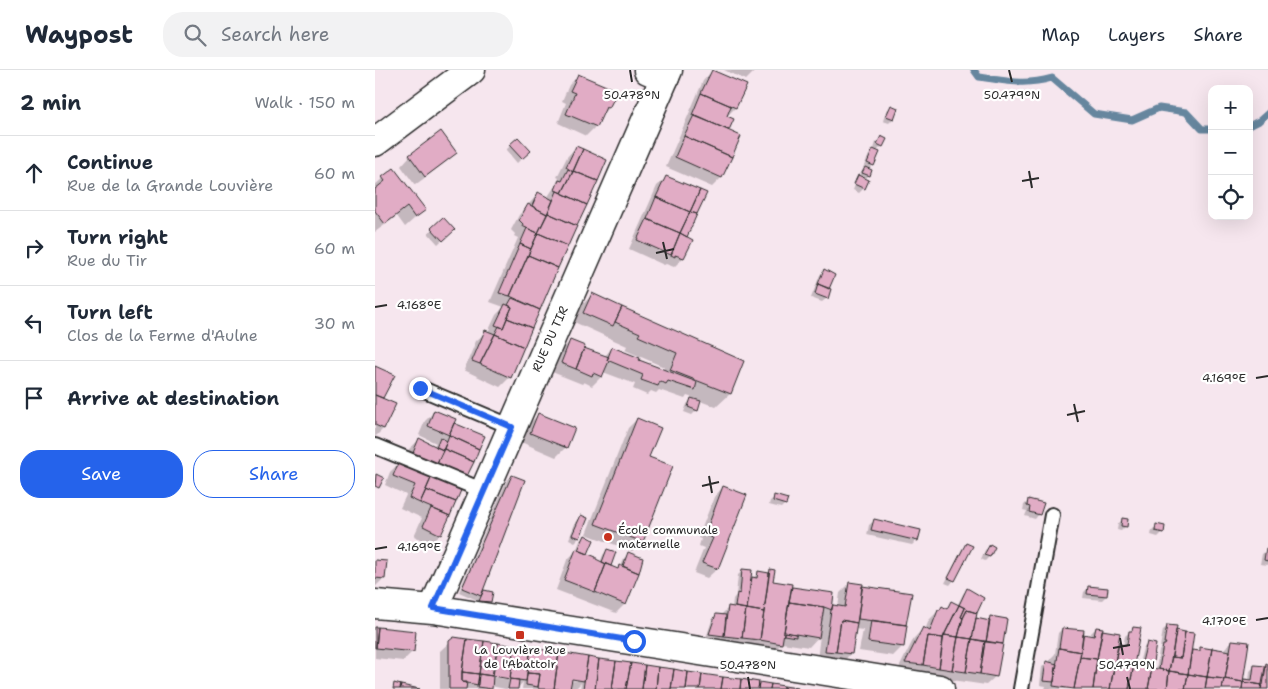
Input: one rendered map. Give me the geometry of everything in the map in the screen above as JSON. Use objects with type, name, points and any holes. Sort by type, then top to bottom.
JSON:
[{"type":"main road","points":[[375,142],[471,70]]},
{"type":"main road","name":"RUE DU TIR","points":[[433,608],[512,427],[660,72]]},
{"type":"main road","points":[[375,604],[433,608],[940,689]]},
{"type":"lane","points":[[420,388],[512,427]]},
{"type":"lane","points":[[376,449],[484,491]]},
{"type":"lane","points":[[1021,689],[1053,515]]},
{"type":"building","points":[[712,70],[747,85],[736,108],[701,93]]},
{"type":"building","points":[[578,74],[618,91],[609,108],[606,107],[597,127],[566,114],[575,93],[570,91]]},
{"type":"building","points":[[701,93],[731,106],[727,116],[734,119],[729,130],[692,115]]},
{"type":"building","points":[[891,105],[898,108],[894,119],[886,116]]},
{"type":"building","points":[[694,115],[741,136],[732,157],[684,136]]},
{"type":"building","points":[[441,131],[457,153],[425,177],[409,155]]},
{"type":"building","points":[[684,136],[732,157],[722,178],[675,157]]},
{"type":"building","points":[[881,136],[887,139],[883,147],[877,144]]},
{"type":"building","points":[[518,137],[531,151],[522,159],[509,145]]},
{"type":"building","points":[[576,146],[583,149],[573,172],[566,167]]},
{"type":"building","points":[[583,149],[607,160],[598,181],[573,171]]},
{"type":"building","points":[[873,149],[880,152],[874,166],[867,163]]},
{"type":"building","points":[[865,167],[872,170],[870,176],[862,173]]},
{"type":"building","points":[[394,168],[426,210],[415,218],[407,207],[385,224],[375,211],[375,189],[385,181],[382,177]]},
{"type":"building","points":[[568,169],[573,172],[562,193],[555,190],[559,180],[562,181]]},
{"type":"building","points":[[573,171],[598,181],[587,205],[562,193]]},
{"type":"building","points":[[858,175],[869,180],[865,189],[854,184]]},
{"type":"building","points":[[666,176],[700,190],[690,212],[656,197]]},
{"type":"building","points":[[700,190],[707,193],[697,214],[690,212]]},
{"type":"building","points":[[557,191],[587,205],[577,226],[548,213]]},
{"type":"building","points":[[538,192],[553,200],[547,214],[532,206]]},
{"type":"building","points":[[656,197],[690,212],[680,233],[647,219]]},
{"type":"building","points":[[528,204],[547,214],[538,233],[522,226],[523,224],[519,220]]},
{"type":"building","points":[[690,212],[697,214],[687,237],[680,233]]},
{"type":"building","points":[[548,213],[577,226],[568,246],[538,233]]},
{"type":"building","points":[[443,217],[455,230],[443,241],[431,228]]},
{"type":"building","points":[[647,219],[680,233],[671,255],[637,240]]},
{"type":"building","points":[[527,228],[538,233],[531,249],[520,244]]},
{"type":"building","points":[[538,233],[568,246],[558,268],[528,255]]},
{"type":"building","points":[[680,233],[693,240],[684,258],[671,255]]},
{"type":"building","points":[[520,244],[531,249],[510,296],[499,293]]},
{"type":"building","points":[[528,255],[558,268],[540,310],[510,296]]},
{"type":"building","points":[[824,269],[835,275],[829,289],[818,284]]},
{"type":"building","points":[[818,284],[831,289],[828,299],[815,294]]},
{"type":"building","points":[[592,293],[622,307],[613,326],[583,313]]},
{"type":"building","points":[[512,298],[540,310],[532,328],[507,318],[512,307],[508,305]]},
{"type":"building","points":[[505,304],[512,307],[503,328],[495,325]]},
{"type":"building","points":[[622,307],[744,361],[731,394],[670,370],[677,353],[638,336],[640,333],[615,322]]},
{"type":"building","points":[[507,318],[532,328],[524,347],[495,334],[499,326],[503,328]]},
{"type":"building","points":[[485,330],[495,334],[480,364],[472,361]]},
{"type":"building","points":[[495,334],[524,347],[511,378],[480,364]]},
{"type":"building","points":[[570,340],[585,346],[576,369],[561,363]]},
{"type":"building","points":[[612,347],[640,358],[639,360],[697,382],[695,390],[668,381],[666,384],[660,381],[658,386],[641,380],[643,375],[607,360]]},
{"type":"building","points":[[584,348],[609,357],[602,377],[593,373],[592,376],[576,369]]},
{"type":"building","points":[[375,366],[395,375],[383,398],[375,395]]},
{"type":"building","points":[[375,395],[396,404],[384,429],[375,425]]},
{"type":"building","points":[[691,398],[701,401],[698,411],[688,407]]},
{"type":"building","points":[[434,410],[456,419],[449,435],[428,426]]},
{"type":"building","points":[[538,413],[575,428],[567,448],[530,433]]},
{"type":"building","points":[[637,418],[661,428],[649,457],[673,466],[643,542],[595,524]]},
{"type":"building","points":[[454,423],[485,436],[479,449],[449,435]]},
{"type":"building","points":[[449,435],[479,449],[474,462],[444,449]]},
{"type":"building","points":[[440,437],[447,441],[443,450],[436,447]]},
{"type":"building","points":[[419,438],[443,450],[437,463],[413,453]]},
{"type":"building","points":[[444,449],[474,462],[467,476],[437,463]]},
{"type":"building","points":[[399,461],[432,476],[420,503],[409,498],[415,485],[393,476]]},
{"type":"building","points":[[376,474],[384,478],[379,488],[375,486]]},
{"type":"building","points":[[512,475],[525,480],[481,596],[462,588]]},
{"type":"building","points":[[432,476],[462,488],[456,502],[426,490]]},
{"type":"building","points":[[723,486],[747,495],[718,569],[702,563],[713,538],[707,536],[709,530],[707,529]]},
{"type":"building","points":[[426,490],[456,502],[450,516],[420,503]]},
{"type":"building","points":[[774,495],[788,499],[786,505],[773,501]]},
{"type":"building","points":[[1028,499],[1044,503],[1040,515],[1029,512],[1030,507],[1027,506]]},
{"type":"building","points":[[431,508],[450,516],[441,535],[423,526]]},
{"type":"building","points":[[581,515],[588,518],[580,538],[572,535]]},
{"type":"building","points":[[1122,518],[1128,519],[1127,527],[1121,526]]},
{"type":"building","points":[[874,519],[921,530],[918,541],[871,530]]},
{"type":"building","points":[[1156,524],[1165,526],[1164,533],[1155,531]]},
{"type":"building","points":[[585,535],[594,540],[588,554],[578,550]]},
{"type":"building","points":[[966,543],[973,546],[955,581],[948,578]]},
{"type":"building","points":[[990,544],[995,547],[990,557],[984,555]]},
{"type":"building","points":[[1266,548],[1268,548],[1268,561],[1264,560]]},
{"type":"building","points":[[576,549],[596,557],[596,559],[606,564],[595,592],[564,580]]},
{"type":"building","points":[[607,549],[616,552],[611,566],[602,562]]},
{"type":"building","points":[[628,552],[643,558],[639,573],[623,566]]},
{"type":"building","points":[[375,560],[387,561],[385,579],[375,578]]},
{"type":"building","points":[[606,564],[618,569],[619,565],[639,573],[626,605],[595,592]]},
{"type":"building","points":[[742,569],[752,570],[747,609],[735,607],[737,593],[740,594]]},
{"type":"building","points":[[770,569],[775,570],[773,581],[792,584],[782,644],[760,640]]},
{"type":"building","points":[[758,571],[769,573],[764,612],[747,609],[752,577],[757,578]]},
{"type":"building","points":[[849,582],[863,584],[857,623],[841,620],[836,652],[825,651],[831,610],[833,605],[845,607]]},
{"type":"building","points":[[862,586],[912,593],[906,625],[858,619]]},
{"type":"building","points":[[1088,586],[1108,588],[1107,596],[1087,594]]},
{"type":"building","points":[[792,587],[834,593],[832,610],[789,602]]},
{"type":"building","points":[[967,588],[984,598],[977,613],[967,610],[963,618],[961,617],[965,608],[959,605]]},
{"type":"building","points":[[484,590],[493,592],[491,602],[479,601]]},
{"type":"building","points":[[951,601],[959,605],[943,638],[928,636],[923,665],[905,663],[923,627],[930,631],[938,610],[942,606],[947,609]]},
{"type":"building","points":[[789,602],[824,607],[819,638],[784,632]]},
{"type":"building","points":[[959,605],[965,608],[961,617],[963,618],[958,637],[944,635]]},
{"type":"building","points":[[728,606],[746,609],[742,638],[724,636]]},
{"type":"building","points":[[746,609],[764,612],[760,640],[742,638]]},
{"type":"building","points":[[967,610],[977,613],[972,639],[958,637]]},
{"type":"building","points":[[716,614],[726,615],[724,636],[709,634]]},
{"type":"building","points":[[990,616],[1007,619],[1003,644],[986,642]]},
{"type":"building","points":[[976,618],[990,621],[986,642],[972,639]]},
{"type":"building","points":[[841,620],[857,623],[852,654],[836,652]]},
{"type":"building","points":[[871,620],[907,625],[904,647],[868,642]]},
{"type":"building","points":[[1167,625],[1177,626],[1169,671],[1159,669],[1163,645],[1166,643],[1164,643]]},
{"type":"building","points":[[375,627],[378,627],[376,648],[375,648]]},
{"type":"building","points":[[378,627],[416,631],[414,652],[376,648]]},
{"type":"building","points":[[1096,627],[1103,628],[1097,659],[1080,657],[1083,634],[1094,636]]},
{"type":"building","points":[[1133,627],[1141,628],[1134,665],[1115,662],[1119,644],[1127,645],[1129,631],[1132,631]]},
{"type":"building","points":[[1062,628],[1084,630],[1081,652],[1059,648]]},
{"type":"building","points":[[1102,630],[1120,633],[1115,662],[1097,659]]},
{"type":"building","points":[[1176,630],[1185,632],[1181,658],[1172,657]]},
{"type":"building","points":[[784,632],[796,634],[796,637],[784,635]]},
{"type":"building","points":[[1185,632],[1194,633],[1188,674],[1169,671],[1172,657],[1181,658]]},
{"type":"building","points":[[944,635],[958,637],[952,670],[939,668]]},
{"type":"building","points":[[928,636],[943,638],[939,668],[923,665]]},
{"type":"building","points":[[454,637],[467,639],[462,672],[462,682],[467,682],[466,689],[449,689],[449,641]]},
{"type":"building","points":[[958,637],[972,639],[966,672],[952,670]]},
{"type":"building","points":[[467,639],[484,641],[479,674],[462,672]]},
{"type":"building","points":[[972,639],[985,641],[980,674],[966,672]]},
{"type":"building","points":[[1232,640],[1249,642],[1243,682],[1225,679]]},
{"type":"building","points":[[484,641],[498,643],[492,676],[479,674]]},
{"type":"building","points":[[985,641],[1003,644],[997,677],[980,674]]},
{"type":"building","points":[[1147,642],[1156,644],[1152,668],[1141,666]]},
{"type":"building","points":[[498,643],[514,646],[510,679],[493,676]]},
{"type":"building","points":[[514,646],[531,648],[526,681],[510,679]]},
{"type":"building","points":[[1200,647],[1212,649],[1207,677],[1188,674],[1192,650],[1200,651]]},
{"type":"building","points":[[531,648],[559,652],[554,689],[539,689],[540,674],[527,673]]},
{"type":"building","points":[[1059,648],[1081,652],[1074,689],[1053,686]]},
{"type":"building","points":[[1212,648],[1230,651],[1225,679],[1207,677]]},
{"type":"building","points":[[559,652],[588,657],[584,681],[572,679],[570,689],[554,689]]},
{"type":"building","points":[[588,657],[599,659],[595,689],[583,689]]},
{"type":"building","points":[[1080,657],[1097,659],[1093,689],[1074,689]]},
{"type":"building","points":[[599,659],[616,661],[612,689],[595,689]]},
{"type":"building","points":[[1097,659],[1115,662],[1110,689],[1093,689]]},
{"type":"building","points":[[616,661],[631,663],[626,689],[612,689]]},
{"type":"building","points":[[1046,661],[1057,664],[1054,682],[1043,681]]},
{"type":"building","points":[[1115,662],[1134,665],[1129,689],[1110,689]]},
{"type":"building","points":[[631,663],[645,665],[642,689],[626,689]]},
{"type":"building","points":[[1266,663],[1268,664],[1268,689],[1261,689]]},
{"type":"building","points":[[645,665],[658,667],[656,689],[642,689]]},
{"type":"building","points":[[1134,665],[1152,668],[1148,689],[1129,689]]},
{"type":"building","points":[[1254,665],[1266,666],[1263,685],[1243,682],[1244,679],[1252,680]]},
{"type":"building","points":[[658,667],[674,669],[671,689],[656,689]]},
{"type":"building","points":[[1152,668],[1169,671],[1167,689],[1148,689]]},
{"type":"building","points":[[674,669],[688,672],[686,689],[671,689]]},
{"type":"building","points":[[1169,671],[1188,674],[1185,689],[1167,689]]},
{"type":"building","points":[[462,672],[479,674],[478,685],[462,682]]},
{"type":"building","points":[[688,672],[702,674],[700,689],[686,689]]},
{"type":"building","points":[[527,673],[540,674],[538,687],[526,685]]},
{"type":"building","points":[[479,674],[493,676],[492,689],[477,687]]},
{"type":"building","points":[[702,674],[723,677],[721,689],[700,689]]},
{"type":"building","points":[[1188,674],[1207,677],[1205,689],[1185,689]]},
{"type":"building","points":[[723,677],[741,679],[740,689],[721,689]]},
{"type":"building","points":[[1207,677],[1224,679],[1222,689],[1205,689]]},
{"type":"building","points":[[510,679],[519,680],[518,689],[508,689]]},
{"type":"building","points":[[741,679],[759,682],[758,689],[740,689]]},
{"type":"building","points":[[1224,679],[1243,682],[1242,689],[1222,689]]},
{"type":"building","points":[[759,682],[771,684],[770,689],[758,689]]},
{"type":"building","points":[[1243,682],[1262,685],[1261,689],[1242,689]]},
{"type":"building","points":[[394,683],[401,685],[400,689],[393,689]]},
{"type":"building","points":[[771,684],[784,686],[784,689],[770,689]]},
{"type":"building","points":[[401,685],[420,689],[400,689]]},
{"type":"building","points":[[784,686],[798,688],[798,689],[784,689]]},
{"type":"waterway","points":[[974,70],[979,77],[1007,81],[1033,82],[1052,78],[1094,114],[1132,120],[1159,108],[1186,112],[1202,129],[1208,129]]},
{"type":"waterway","points":[[1253,124],[1268,113]]},
{"type":"place","name":"École communale maternelle","points":[[608,537]]},
{"type":"place","name":"La Louvière Rue de l'Abattoir","points":[[520,635]]},
{"type":"route","points":[[420,388],[512,427],[433,608],[634,641]]}]
